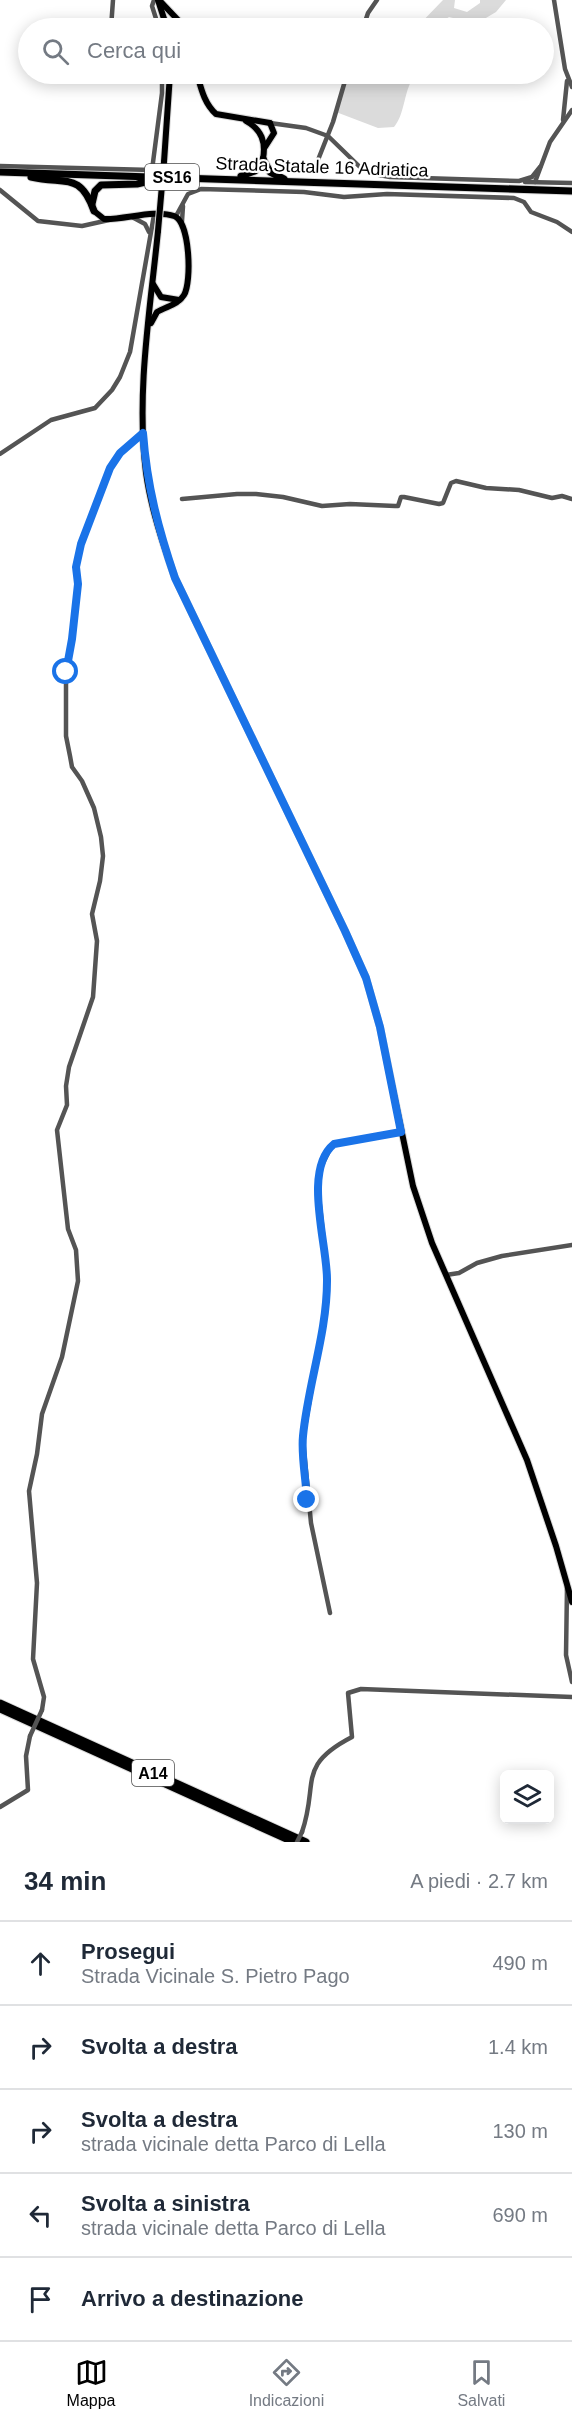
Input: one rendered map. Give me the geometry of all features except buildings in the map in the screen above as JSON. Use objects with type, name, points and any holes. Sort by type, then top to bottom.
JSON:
[{"type":"highway","points":[[191,178],[206,175],[247,175],[258,168],[263,159]]},
{"type":"highway","points":[[263,159],[274,175],[301,182]]},
{"type":"highway","name":"Strada Statale 16 Adriatica","points":[[0,174],[191,178],[345,186]]},
{"type":"highway","name":"Strada Statale 16 Adriatica","points":[[0,174],[150,181],[572,193]]},
{"type":"highway","points":[[31,177],[78,184],[86,191],[93,208]]},
{"type":"highway","points":[[93,208],[95,191],[101,184],[137,184],[150,181]]},
{"type":"highway","name":"A14","points":[[0,1703],[306,1842]]},
{"type":"highway","name":"A14","points":[[0,1709],[295,1842]]},
{"type":"main road","points":[[157,0],[176,18]]},
{"type":"main road","points":[[157,0],[163,18]]},
{"type":"main road","points":[[169,84],[143,389],[143,433],[151,500],[161,538],[175,578],[366,978],[380,1027],[419,1207],[526,1460],[556,1546],[572,1602]]},
{"type":"main road","points":[[201,84],[209,108],[220,116],[270,123]]},
{"type":"main road","points":[[243,120],[257,128],[265,148]]},
{"type":"main road","points":[[263,159],[265,148],[274,133],[270,123]]},
{"type":"main road","points":[[262,137],[270,123]]},
{"type":"main road","points":[[93,208],[104,219],[154,215],[179,219],[186,234],[188,281],[185,293],[174,305],[164,308],[153,317],[148,330]]},
{"type":"main road","points":[[153,284],[161,297]]},
{"type":"main road","points":[[151,302],[161,297],[179,300]]},
{"type":"main road","points":[[151,302],[164,308]]},
{"type":"street","points":[[112,18],[113,0]]},
{"type":"street","points":[[156,18],[152,6],[157,0]]},
{"type":"street","points":[[366,18],[377,0]]},
{"type":"street","points":[[554,0],[570,88],[563,123]]},
{"type":"street","points":[[0,166],[152,170],[162,84]]},
{"type":"street","points":[[314,170],[328,136],[344,84]]},
{"type":"street","points":[[570,88],[568,96],[572,99]]},
{"type":"street","points":[[536,182],[537,173],[550,142],[572,110]]},
{"type":"street","points":[[270,123],[328,136],[355,162],[374,174],[390,177],[572,183]]},
{"type":"street","points":[[274,133],[284,128],[295,127]]},
{"type":"street","points":[[519,181],[537,173]]},
{"type":"street","points":[[537,173],[551,183]]},
{"type":"street","points":[[179,219],[188,194],[201,189],[304,192],[344,197],[387,194],[514,198],[524,202],[531,212],[557,222],[572,232]]},
{"type":"street","points":[[0,190],[38,222],[87,225],[112,219]]},
{"type":"street","points":[[87,225],[94,219],[93,208]]},
{"type":"street","points":[[0,454],[51,420],[96,408],[112,390],[130,352],[146,270],[149,231],[154,215]]},
{"type":"street","points":[[130,217],[142,222],[149,231]]},
{"type":"street","points":[[0,1807],[28,1790],[26,1756],[30,1736],[42,1710],[44,1697],[33,1659],[37,1583],[29,1491],[42,1414],[62,1357],[78,1281],[76,1250],[68,1229],[57,1130],[67,1105],[66,1086],[69,1067],[93,997],[98,941],[92,914],[103,856],[94,808],[82,781],[72,767],[66,736],[66,672],[78,584],[76,567],[81,544],[110,468],[120,453],[143,433]]},
{"type":"street","points":[[182,499],[256,494],[283,496],[322,506],[350,504],[398,506],[401,497],[439,504],[443,502],[452,483],[456,481],[486,488],[513,489],[552,498],[562,496],[572,499]]},
{"type":"street","points":[[330,1613],[310,1523],[303,1439],[325,1311],[328,1280],[319,1181],[323,1163],[332,1145],[401,1132]]},
{"type":"street","points":[[446,1275],[459,1273],[477,1263],[502,1256],[572,1245]]},
{"type":"street","points":[[567,1586],[566,1655],[572,1682]]},
{"type":"street","points":[[295,1842],[302,1832],[308,1814],[312,1774],[321,1757],[352,1737],[348,1693],[361,1689],[572,1697]]},
{"type":"shaded area","points":[[443,0],[455,0],[454,8],[467,12],[480,3],[480,0],[506,0],[496,12],[486,18],[426,18]]},
{"type":"shaded area","points":[[346,84],[410,84],[401,115],[394,127],[378,128],[336,112]]},
{"type":"route","points":[[66,672],[78,584],[77,558],[81,544],[110,468],[120,453],[143,433],[151,500],[175,578],[366,978],[380,1027],[401,1132],[334,1144],[330,1147],[321,1167],[318,1187],[324,1261],[328,1280],[325,1311],[303,1439],[307,1500]]}]
